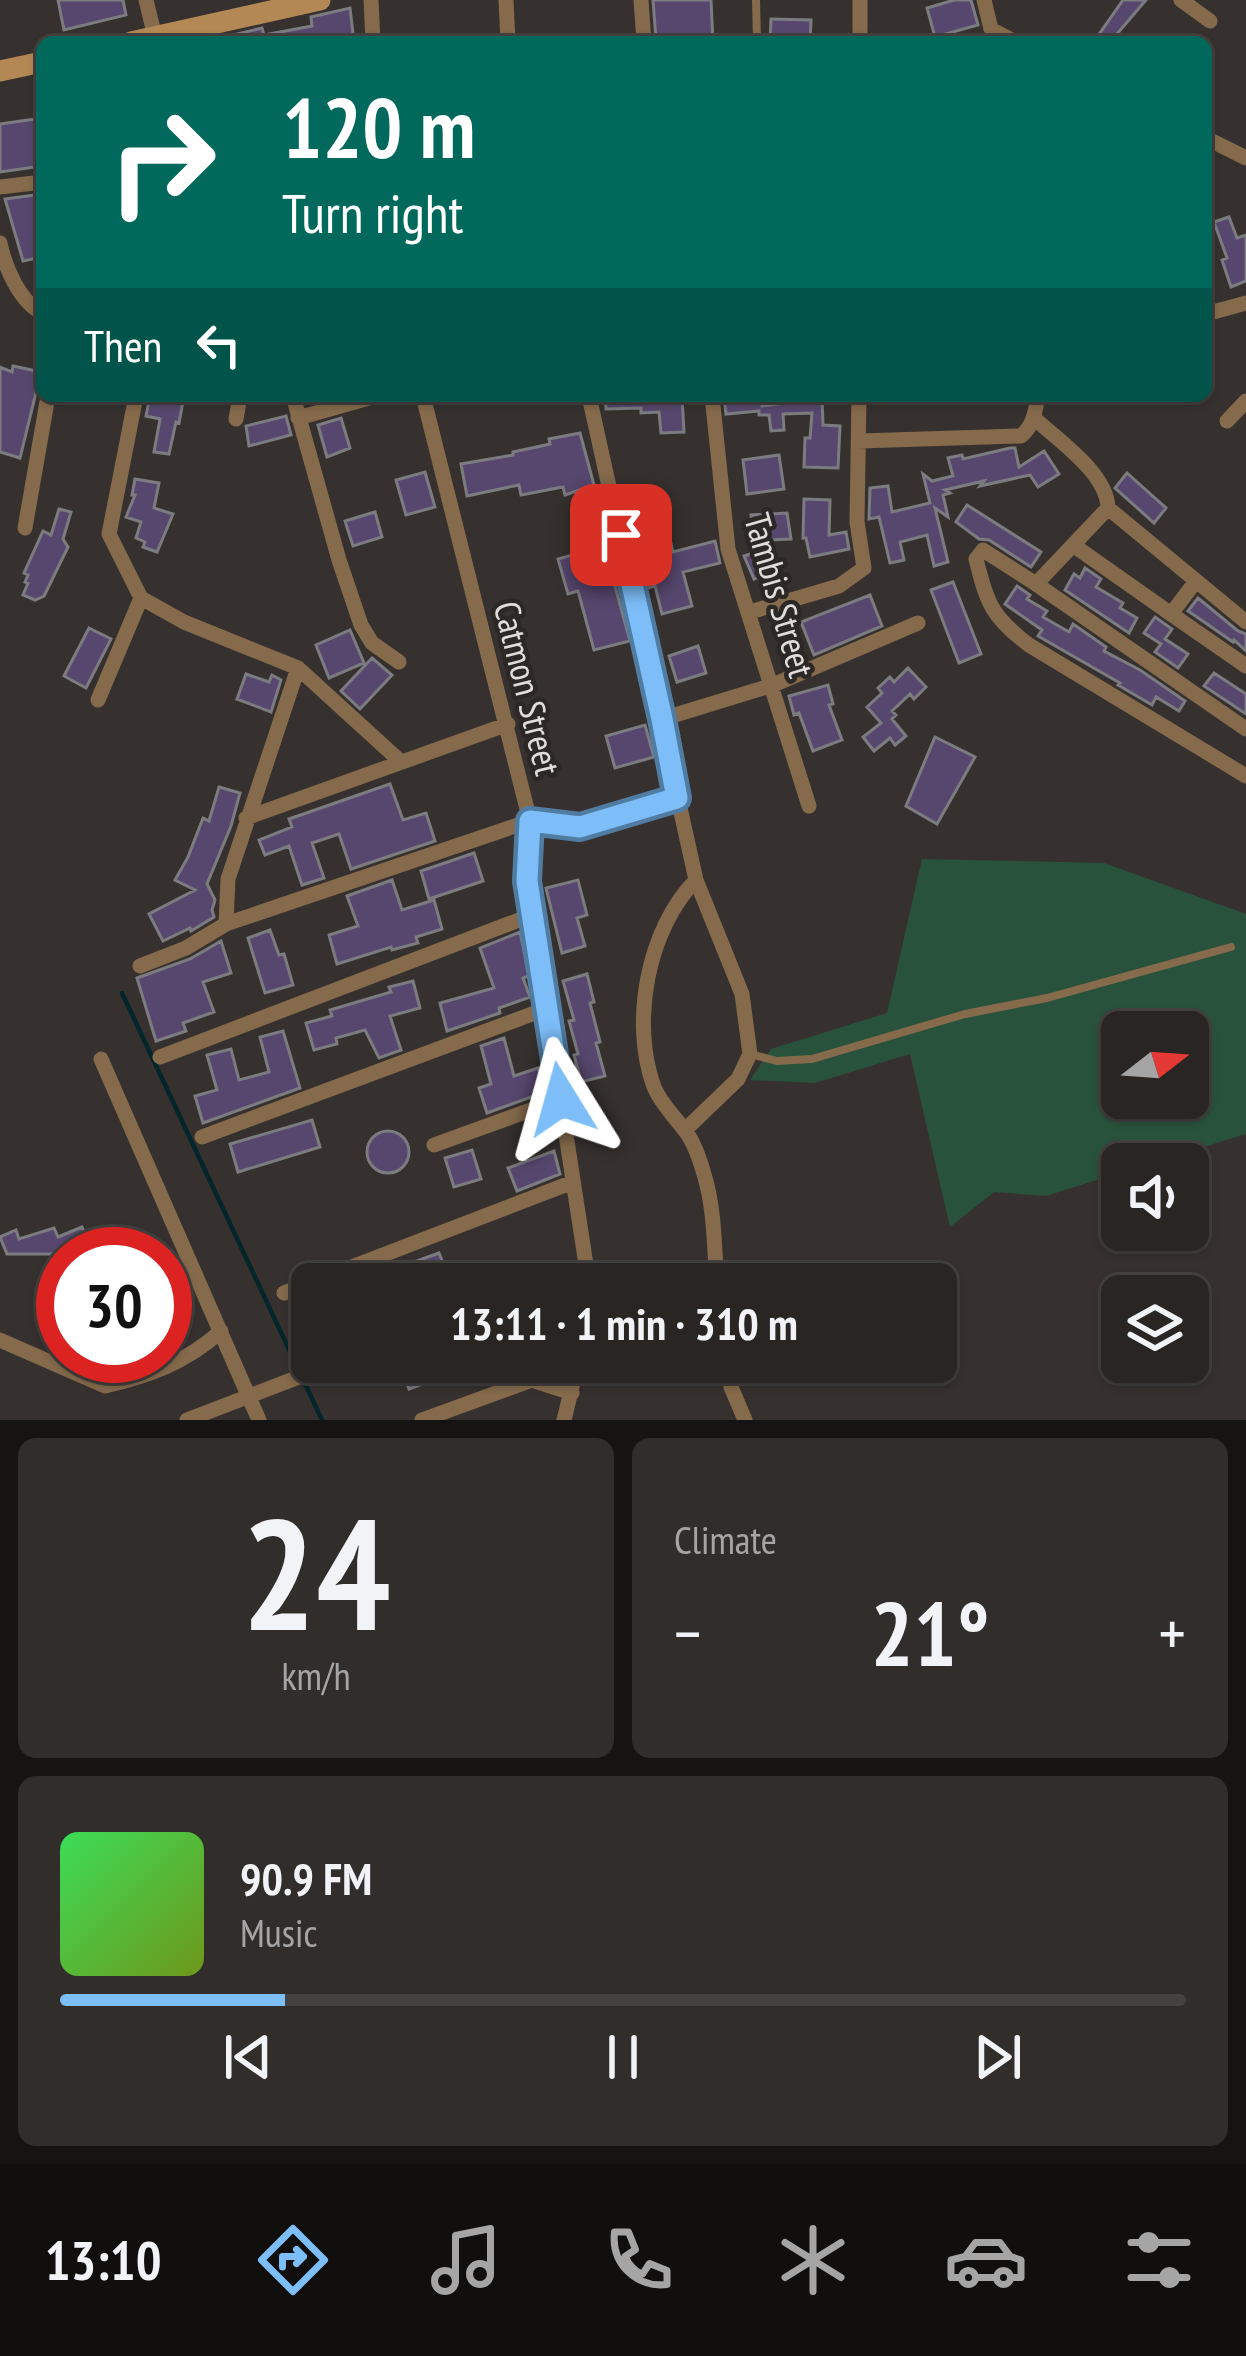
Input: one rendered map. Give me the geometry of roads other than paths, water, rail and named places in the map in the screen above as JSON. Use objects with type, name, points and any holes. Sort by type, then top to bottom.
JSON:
[{"type":"main road","points":[[158,36],[320,0]]},
{"type":"main road","points":[[0,71],[36,63]]},
{"type":"street","points":[[146,0],[154,36]]},
{"type":"street","points":[[371,0],[373,36]]},
{"type":"street","points":[[506,0],[508,36]]},
{"type":"street","points":[[641,0],[644,36]]},
{"type":"street","points":[[860,0],[860,36]]},
{"type":"street","points":[[984,0],[991,29],[1004,36]]},
{"type":"street","points":[[1181,0],[1210,21]]},
{"type":"street","points":[[1212,141],[1246,158]]},
{"type":"street","points":[[0,188],[36,183]]},
{"type":"street","points":[[1,254],[21,294],[36,311]]},
{"type":"street","points":[[1212,312],[1246,303]]},
{"type":"street","points":[[1227,421],[1246,401]]},
{"type":"street","points":[[25,528],[47,402]]},
{"type":"street","points":[[135,402],[109,534],[141,598],[184,622],[298,668],[400,760]]},
{"type":"street","points":[[236,419],[239,402]]},
{"type":"street","points":[[294,402],[361,625],[372,643],[399,662]]},
{"type":"street","points":[[298,418],[355,402]]},
{"type":"street","name":"Catmon Street","points":[[425,402],[530,821],[527,881],[586,1263]]},
{"type":"street","points":[[591,402],[696,880],[742,994],[750,1054],[738,1079],[685,1130]]},
{"type":"street","name":"Tambis Street","points":[[713,402],[728,549],[809,806]]},
{"type":"street","points":[[750,612],[839,586],[864,568],[857,522],[859,402]]},
{"type":"street","points":[[859,442],[1021,436],[1029,429],[1037,402]]},
{"type":"street","points":[[1034,418],[1098,477],[1108,494],[1108,508],[1036,584]]},
{"type":"street","points":[[1108,508],[1246,622]]},
{"type":"street","points":[[1073,545],[1246,666]]},
{"type":"street","points":[[1246,729],[983,550],[976,559],[992,609],[1004,626],[1246,776]]},
{"type":"street","points":[[1171,614],[1196,581]]},
{"type":"street","points":[[98,700],[141,598]]},
{"type":"street","points":[[662,719],[773,685],[918,623]]},
{"type":"street","points":[[226,924],[227,879],[298,668]]},
{"type":"street","points":[[246,818],[508,724]]},
{"type":"street","points":[[140,966],[186,948],[226,924],[530,821],[580,827],[677,798]]},
{"type":"street","points":[[696,880],[679,897],[663,927],[641,1016],[654,1088],[693,1143],[712,1206],[716,1263]]},
{"type":"street","points":[[160,1057],[532,916]]},
{"type":"street","points":[[202,1137],[548,1008]]},
{"type":"street","points":[[101,1059],[251,1410]]},
{"type":"street","points":[[434,1145],[561,1099]]},
{"type":"street","points":[[284,1293],[573,1182]]},
{"type":"street","points":[[0,1340],[105,1386],[179,1363],[221,1331]]},
{"type":"street","points":[[422,1420],[532,1380],[572,1393]]},
{"type":"street","points":[[187,1420],[251,1410],[300,1383]]},
{"type":"street","points":[[564,1420],[574,1383]]},
{"type":"street","points":[[730,1383],[745,1420]]},
{"type":"lane","points":[[756,0],[757,36]]},
{"type":"lane","points":[[750,1054],[777,1061],[812,1059],[965,1014],[1047,998],[1231,947]]},
{"type":"waterway","points":[[122,993],[322,1420]]}]
